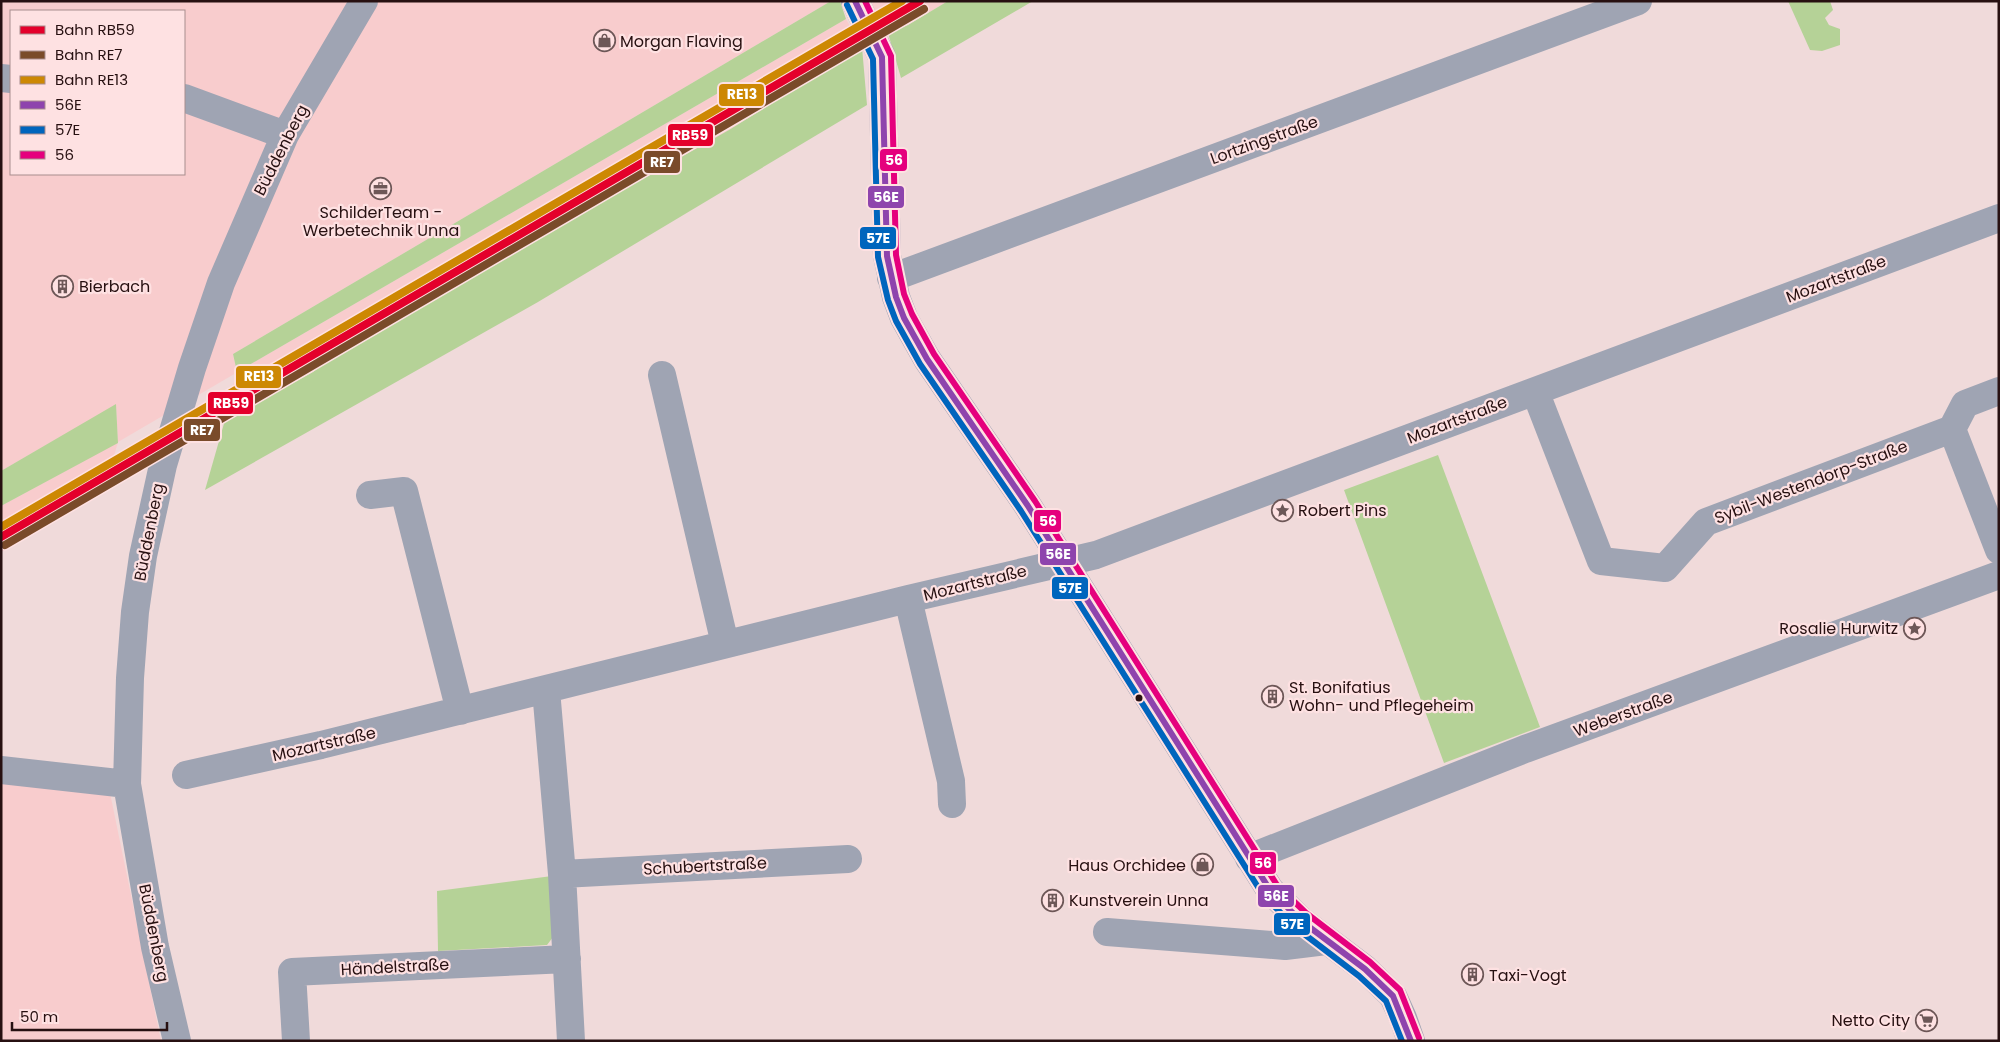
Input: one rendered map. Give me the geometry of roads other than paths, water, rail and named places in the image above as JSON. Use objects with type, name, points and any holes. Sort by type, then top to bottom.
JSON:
[{"type":"street","name":"Büddenberg","points":[[177,1041],[155,947],[127,784],[135,612],[143,556],[163,465],[212,309],[285,135],[364,1]]},
{"type":"street","points":[[855,1],[882,57],[887,248],[891,278],[898,304],[914,339],[1064,563],[1248,858],[1270,890],[1300,920],[1326,942],[1365,969],[1393,996],[1404,1018],[1411,1041]]},
{"type":"street","name":"Lortzingstraße","points":[[891,278],[1638,1]]},
{"type":"street","points":[[185,98],[285,135]]},
{"type":"street","name":"Mozartstraße","points":[[186,775],[460,711],[725,644],[1096,555],[1999,218]]},
{"type":"street","points":[[662,375],[725,644]]},
{"type":"street","name":"Sybil-Westendorp-Straße","points":[[1535,391],[1601,561],[1665,568],[1706,522],[1952,429]]},
{"type":"street","points":[[1999,391],[1965,404],[1952,429],[1999,550]]},
{"type":"street","points":[[370,495],[404,491],[460,711]]},
{"type":"street","name":"Weberstraße","points":[[1248,858],[1525,750],[1999,575]]},
{"type":"street","name":"Mozartstraße","points":[[908,600],[951,781],[952,804]]},
{"type":"street","points":[[546,690],[562,874],[571,1041]]},
{"type":"street","points":[[1,770],[127,784]]},
{"type":"street","name":"Schubertstraße","points":[[562,874],[848,859]]},
{"type":"street","points":[[1107,932],[1285,946],[1326,942]]},
{"type":"street","name":"Händelstraße","points":[[296,1041],[292,972],[567,959]]},
{"type":"rail line","name":"RE13","points":[[1,527],[902,1]]},
{"type":"rail line","name":"RB59","points":[[1,537],[920,1]]},
{"type":"rail line","name":"RE7","points":[[5,545],[924,9]]},
{"type":"place","name":"Morgan Flaving","points":[[604,41]]},
{"type":"place","name":"SchilderTeam - Werbetechnik Unna","points":[[381,188]]},
{"type":"place","name":"Bierbach","points":[[63,286]]},
{"type":"place","name":"Robert Pins","points":[[1282,510]]},
{"type":"place","name":"Rosalie Hurwitz","points":[[1914,628]]},
{"type":"place","name":"St. Bonifatius Wohn- und Pflegeheim","points":[[1273,696]]},
{"type":"place","name":"Haus Orchidee","points":[[1202,865]]},
{"type":"place","name":"Kunstverein Unna","points":[[1053,900]]},
{"type":"place","name":"Taxi-Vogt","points":[[1473,975]]},
{"type":"place","name":"Netto City","points":[[1926,1020]]}]
